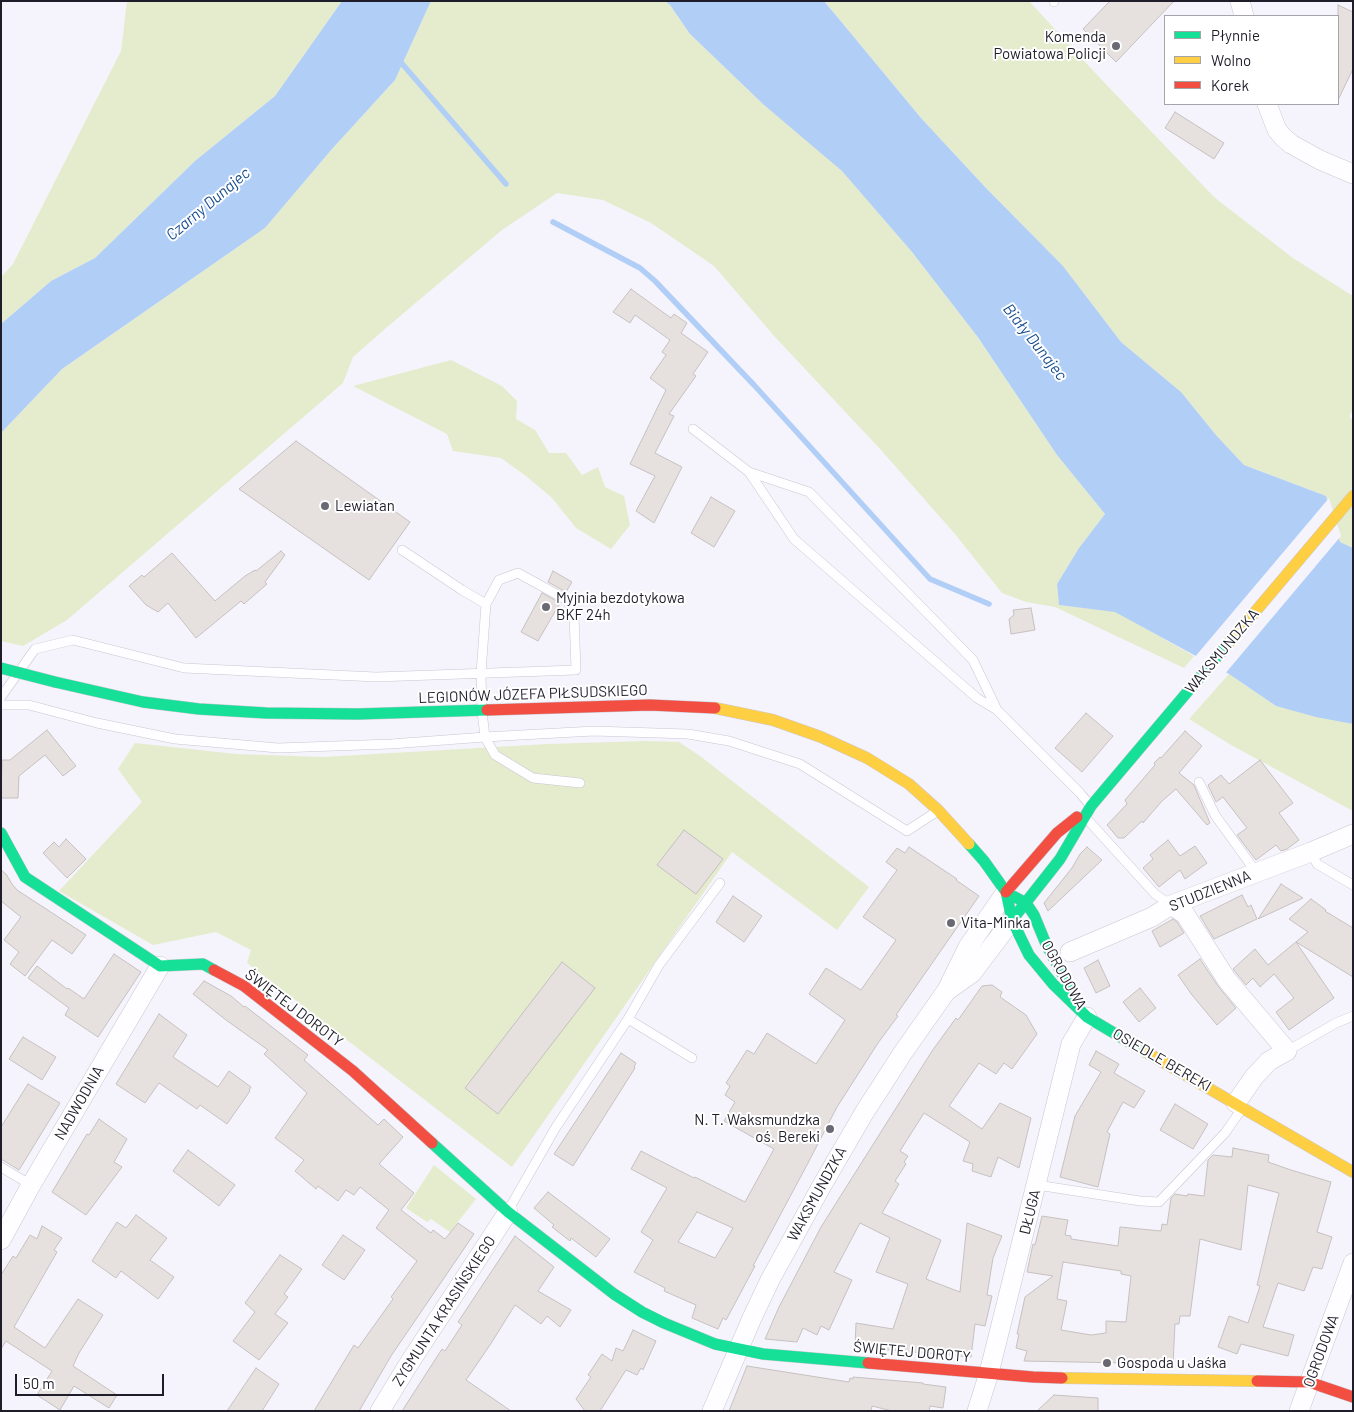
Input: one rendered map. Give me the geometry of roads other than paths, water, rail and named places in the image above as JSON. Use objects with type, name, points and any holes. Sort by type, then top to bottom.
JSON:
[{"type":"street","points":[[1240,1],[1244,15]]},
{"type":"street","points":[[1267,105],[1277,130],[1283,138],[1320,160],[1353,174]]},
{"type":"street","name":"WAKSMUNDZKA","points":[[947,990],[972,973],[1060,859],[1091,806],[1353,496]]},
{"type":"street","name":"LEGIONÓW JÓZEFA PIŁSUDSKIEGO","points":[[1,668],[143,702],[220,711],[358,714],[650,705],[720,708],[773,720],[821,737],[860,755],[909,784],[938,810],[984,861],[1006,892],[1012,920]]},
{"type":"street","name":"WAKSMUNDZKA","points":[[712,1411],[770,1280],[825,1179],[883,1084],[947,990],[968,947],[1006,892],[1057,832],[1091,806]]},
{"type":"street","points":[[1,833],[26,877],[160,966]]},
{"type":"street","name":"STUDZIENNA","points":[[1070,952],[1152,917],[1171,905],[1311,852],[1353,834]]},
{"type":"street","name":"LEGIONÓW JÓZEFA PIŁSUDSKIEGO","points":[[1006,892],[1026,903]]},
{"type":"street","name":"OGRODOWA","points":[[1026,903],[1034,915],[1063,977],[1087,1017]]},
{"type":"street","points":[[1171,905],[1185,914],[1227,980],[1287,1051],[1270,1061],[1254,1077],[1239,1105]]},
{"type":"street","name":"OGRODOWA","points":[[1012,920],[1029,955],[1053,984],[1087,1017]]},
{"type":"street","name":"ŚWIĘTEJ DOROTY","points":[[160,966],[203,964],[244,986],[353,1071],[508,1212],[614,1294],[642,1312],[664,1323],[715,1344],[763,1354],[1033,1377],[1309,1382],[1353,1396]]},
{"type":"street","name":"NADWODNIA","points":[[1,1240],[31,1185],[160,966]]},
{"type":"street","name":"OSIEDLE BEREKI","points":[[1087,1017],[1353,1172]]},
{"type":"street","name":"DŁUGA","points":[[978,1411],[1072,1044],[1087,1017]]},
{"type":"street","name":"ZYGMUNTA KRASIŃSKIEGO","points":[[380,1411],[508,1212]]},
{"type":"street","name":"OGRODOWA","points":[[1299,1411],[1353,1264]]},
{"type":"lane","points":[[693,429],[749,472],[794,539],[977,698],[997,710],[1091,806]]},
{"type":"lane","points":[[749,472],[809,492],[973,660],[997,710]]},
{"type":"lane","points":[[402,550],[486,604]]},
{"type":"lane","points":[[1,697],[35,650],[73,640],[184,668],[376,677],[481,673],[576,670],[574,615],[567,600],[518,573],[499,580],[486,604],[481,673],[482,710],[486,736],[495,755],[533,778],[580,783]]},
{"type":"lane","points":[[1,705],[28,705],[97,723],[175,739],[278,748],[391,744],[486,736],[594,731],[688,734],[729,742],[800,764],[907,831],[938,810]]},
{"type":"lane","points":[[1198,782],[1216,815],[1256,872]]},
{"type":"lane","points":[[1085,817],[1155,894],[1171,905]]},
{"type":"lane","points":[[1311,852],[1317,864],[1353,885]]},
{"type":"lane","points":[[508,1212],[556,1127],[628,1019],[659,965],[720,884]]},
{"type":"lane","points":[[1287,1051],[1336,1023],[1353,1016]]},
{"type":"lane","points":[[628,1019],[692,1058]]},
{"type":"lane","points":[[1037,1185],[1140,1201],[1159,1202],[1225,1133],[1239,1105]]},
{"type":"lane","points":[[1,1167],[31,1185]]},
{"type":"water","name":"Czarny Dunajec","points":[[342,1],[431,1],[395,80],[332,149],[265,228],[62,369],[1,433],[1,324],[51,281],[95,258],[195,161],[275,96]]},
{"type":"water","name":"Biały Dunajec","points":[[665,1],[824,1],[921,118],[985,187],[1063,266],[1121,342],[1181,392],[1216,435],[1244,465],[1326,496],[1340,542],[1353,548],[1353,724],[1316,717],[1276,706],[1229,674],[1115,612],[1059,605],[1057,584],[1079,548],[1105,514],[1057,455],[977,336],[912,252],[842,171],[764,105],[690,34],[670,5]]},
{"type":"waterway","points":[[398,59],[506,184]]},
{"type":"waterway","points":[[553,222],[640,268],[655,281],[754,385],[930,579],[989,604]]},
{"type":"place","name":"Komenda Powiatowa Policji","points":[[1116,46]]},
{"type":"place","name":"Lewiatan","points":[[325,506]]},
{"type":"place","name":"Myjnia bezdotykowa BKF 24h","points":[[546,607]]},
{"type":"place","name":"Vita-Minka","points":[[951,923]]},
{"type":"place","name":"N. T. Waksmundzka oś. Bereki","points":[[830,1129]]},
{"type":"place","name":"Gospoda u Jaśka","points":[[1107,1363]]}]
